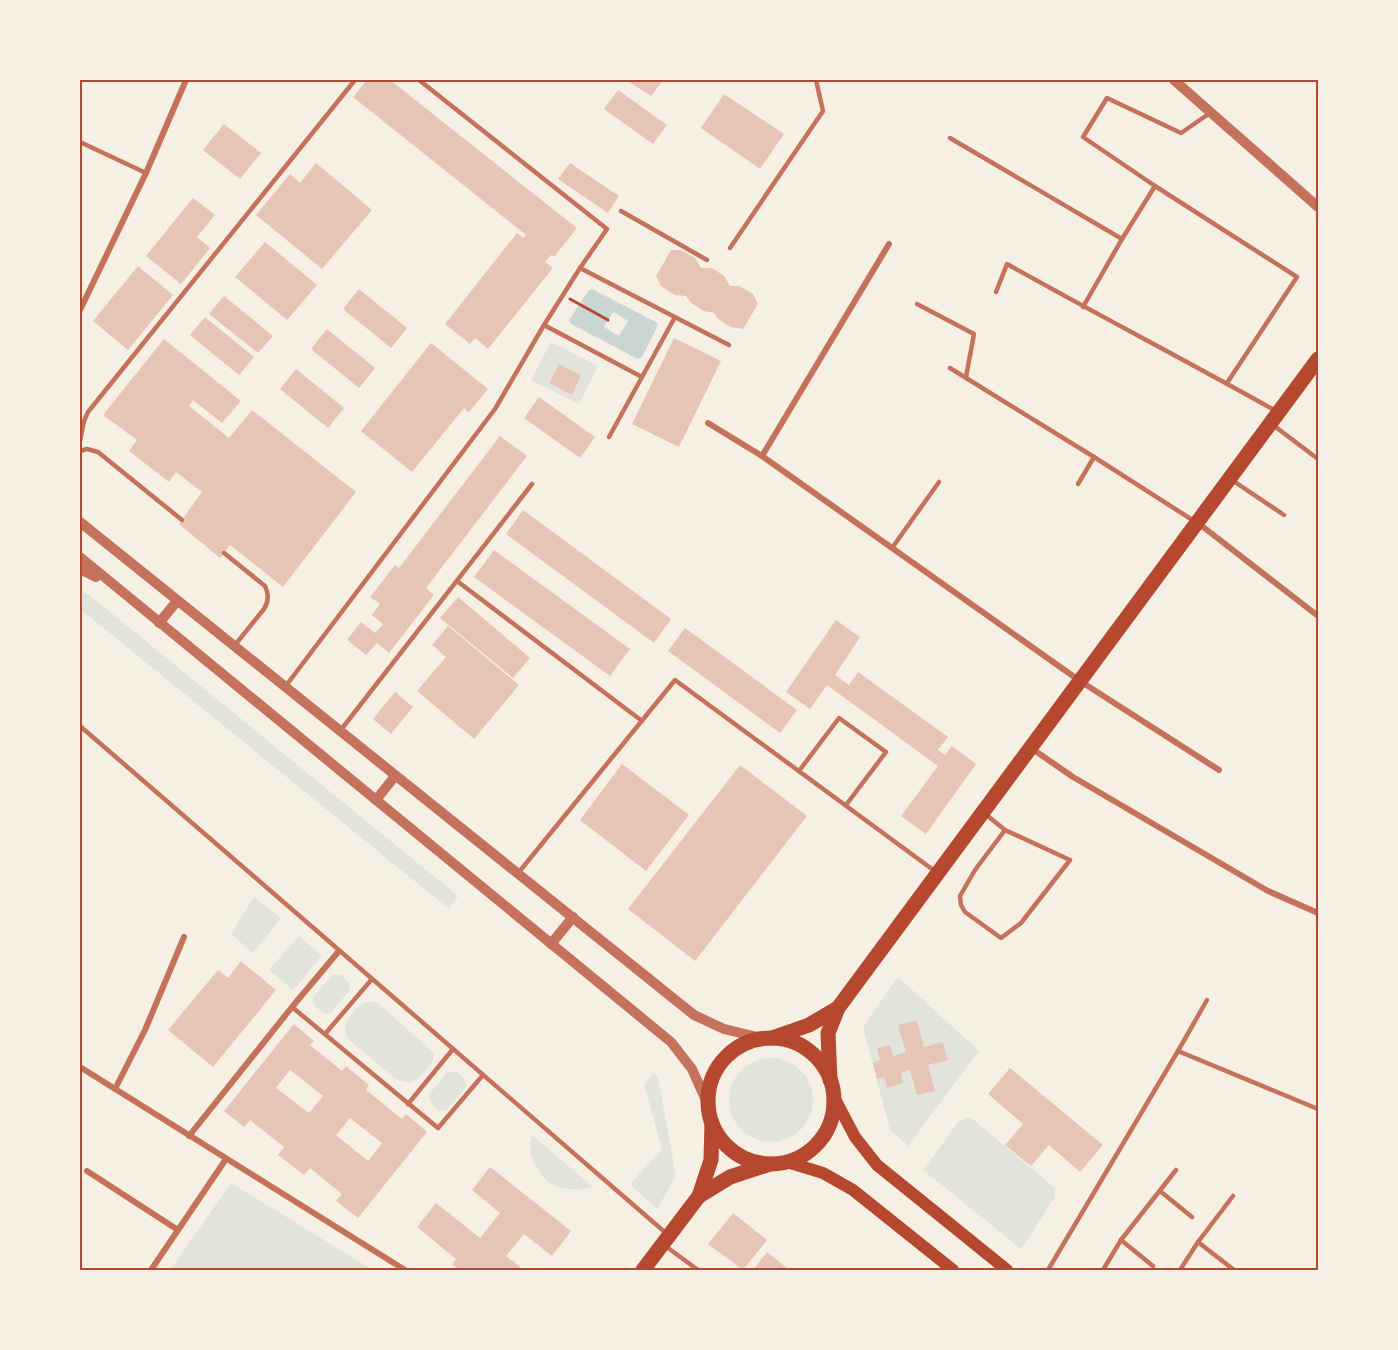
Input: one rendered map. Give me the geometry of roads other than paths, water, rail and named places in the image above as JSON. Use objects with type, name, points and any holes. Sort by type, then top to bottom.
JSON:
[{"type":"main road","points":[[1007,1270],[877,1165],[855,1137],[834,1097],[830,1080],[828,1033],[838,1008],[1318,359]]},
{"type":"main road","points":[[643,1270],[699,1196],[711,1160],[712,1123],[708,1105],[710,1084],[718,1065],[733,1050],[751,1041],[768,1039],[809,1025],[838,1008]]},
{"type":"main road","points":[[768,1039],[791,1042],[809,1051],[822,1064],[830,1080]]},
{"type":"main road","points":[[699,1196],[730,1177],[769,1164],[787,1162],[804,1155],[827,1131],[834,1097]]},
{"type":"main road","points":[[712,1123],[721,1140],[735,1153],[751,1161],[769,1164]]},
{"type":"main road","points":[[787,1162],[823,1173],[853,1190],[953,1270]]},
{"type":"street","points":[[80,310],[146,173],[186,80]]},
{"type":"street","points":[[1176,80],[1318,207]]},
{"type":"street","points":[[762,456],[889,244]]},
{"type":"street","points":[[708,423],[762,456],[1080,681],[1219,770]]},
{"type":"street","points":[[80,522],[694,1015],[724,1029],[768,1039]]},
{"type":"street","points":[[1197,523],[1318,616]]},
{"type":"street","points":[[80,557],[671,1042],[692,1069],[708,1105]]},
{"type":"street","points":[[80,569],[120,590]]},
{"type":"street","points":[[159,622],[177,600]]},
{"type":"street","points":[[1030,748],[1073,777],[1268,891],[1318,912]]},
{"type":"street","points":[[376,800],[395,776]]},
{"type":"street","points":[[551,944],[573,917]]},
{"type":"street","points":[[115,1089],[145,1030],[184,937]]},
{"type":"street","points":[[189,1136],[339,951]]},
{"type":"street","points":[[80,1067],[405,1270]]},
{"type":"street","points":[[151,1270],[226,1159]]},
{"type":"street","points":[[87,1171],[178,1230]]},
{"type":"lane","points":[[80,441],[88,412],[355,80]]},
{"type":"lane","points":[[285,688],[495,409],[544,325],[608,229],[419,80]]},
{"type":"lane","points":[[730,248],[824,111],[816,80]]},
{"type":"lane","points":[[1211,111],[1180,133],[1107,98],[1083,137],[1297,277],[1227,383]]},
{"type":"lane","points":[[950,138],[1122,239]]},
{"type":"lane","points":[[80,142],[146,173]]},
{"type":"lane","points":[[1083,307],[1155,186]]},
{"type":"lane","points":[[621,211],[707,260]]},
{"type":"lane","points":[[996,292],[1007,264],[1227,383],[1275,418],[1318,459]]},
{"type":"lane","points":[[580,268],[729,345]]},
{"type":"lane","points":[[917,304],[974,334],[966,378]]},
{"type":"lane","points":[[609,437],[675,317]]},
{"type":"lane","points":[[544,325],[642,377]]},
{"type":"lane","points":[[950,368],[1197,523]]},
{"type":"lane","points":[[80,451],[87,449],[98,452],[182,520]]},
{"type":"lane","points":[[1078,484],[1094,457]]},
{"type":"lane","points":[[1230,478],[1284,515]]},
{"type":"lane","points":[[892,548],[939,482]]},
{"type":"lane","points":[[340,731],[532,484]]},
{"type":"lane","points":[[224,553],[265,586],[268,598],[264,609],[234,646]]},
{"type":"lane","points":[[457,581],[642,721]]},
{"type":"lane","points":[[518,874],[675,680],[938,873]]},
{"type":"lane","points":[[800,771],[839,718],[886,752],[846,806]]},
{"type":"lane","points":[[80,726],[453,1049],[698,1270]]},
{"type":"lane","points":[[983,812],[1005,830],[1070,860],[1021,923],[1001,938],[965,912],[960,896],[975,870],[1005,830]]},
{"type":"lane","points":[[325,1034],[372,979]]},
{"type":"lane","points":[[1048,1270],[1207,1000]]},
{"type":"lane","points":[[292,1007],[438,1128],[483,1076]]},
{"type":"lane","points":[[408,1104],[453,1049]]},
{"type":"lane","points":[[1178,1051],[1318,1108]]},
{"type":"lane","points":[[1103,1270],[1121,1240],[1176,1170]]},
{"type":"lane","points":[[1160,1191],[1192,1217]]},
{"type":"lane","points":[[1180,1270],[1233,1196]]},
{"type":"lane","points":[[1121,1240],[1152,1266]]},
{"type":"lane","points":[[1198,1242],[1234,1270]]}]
